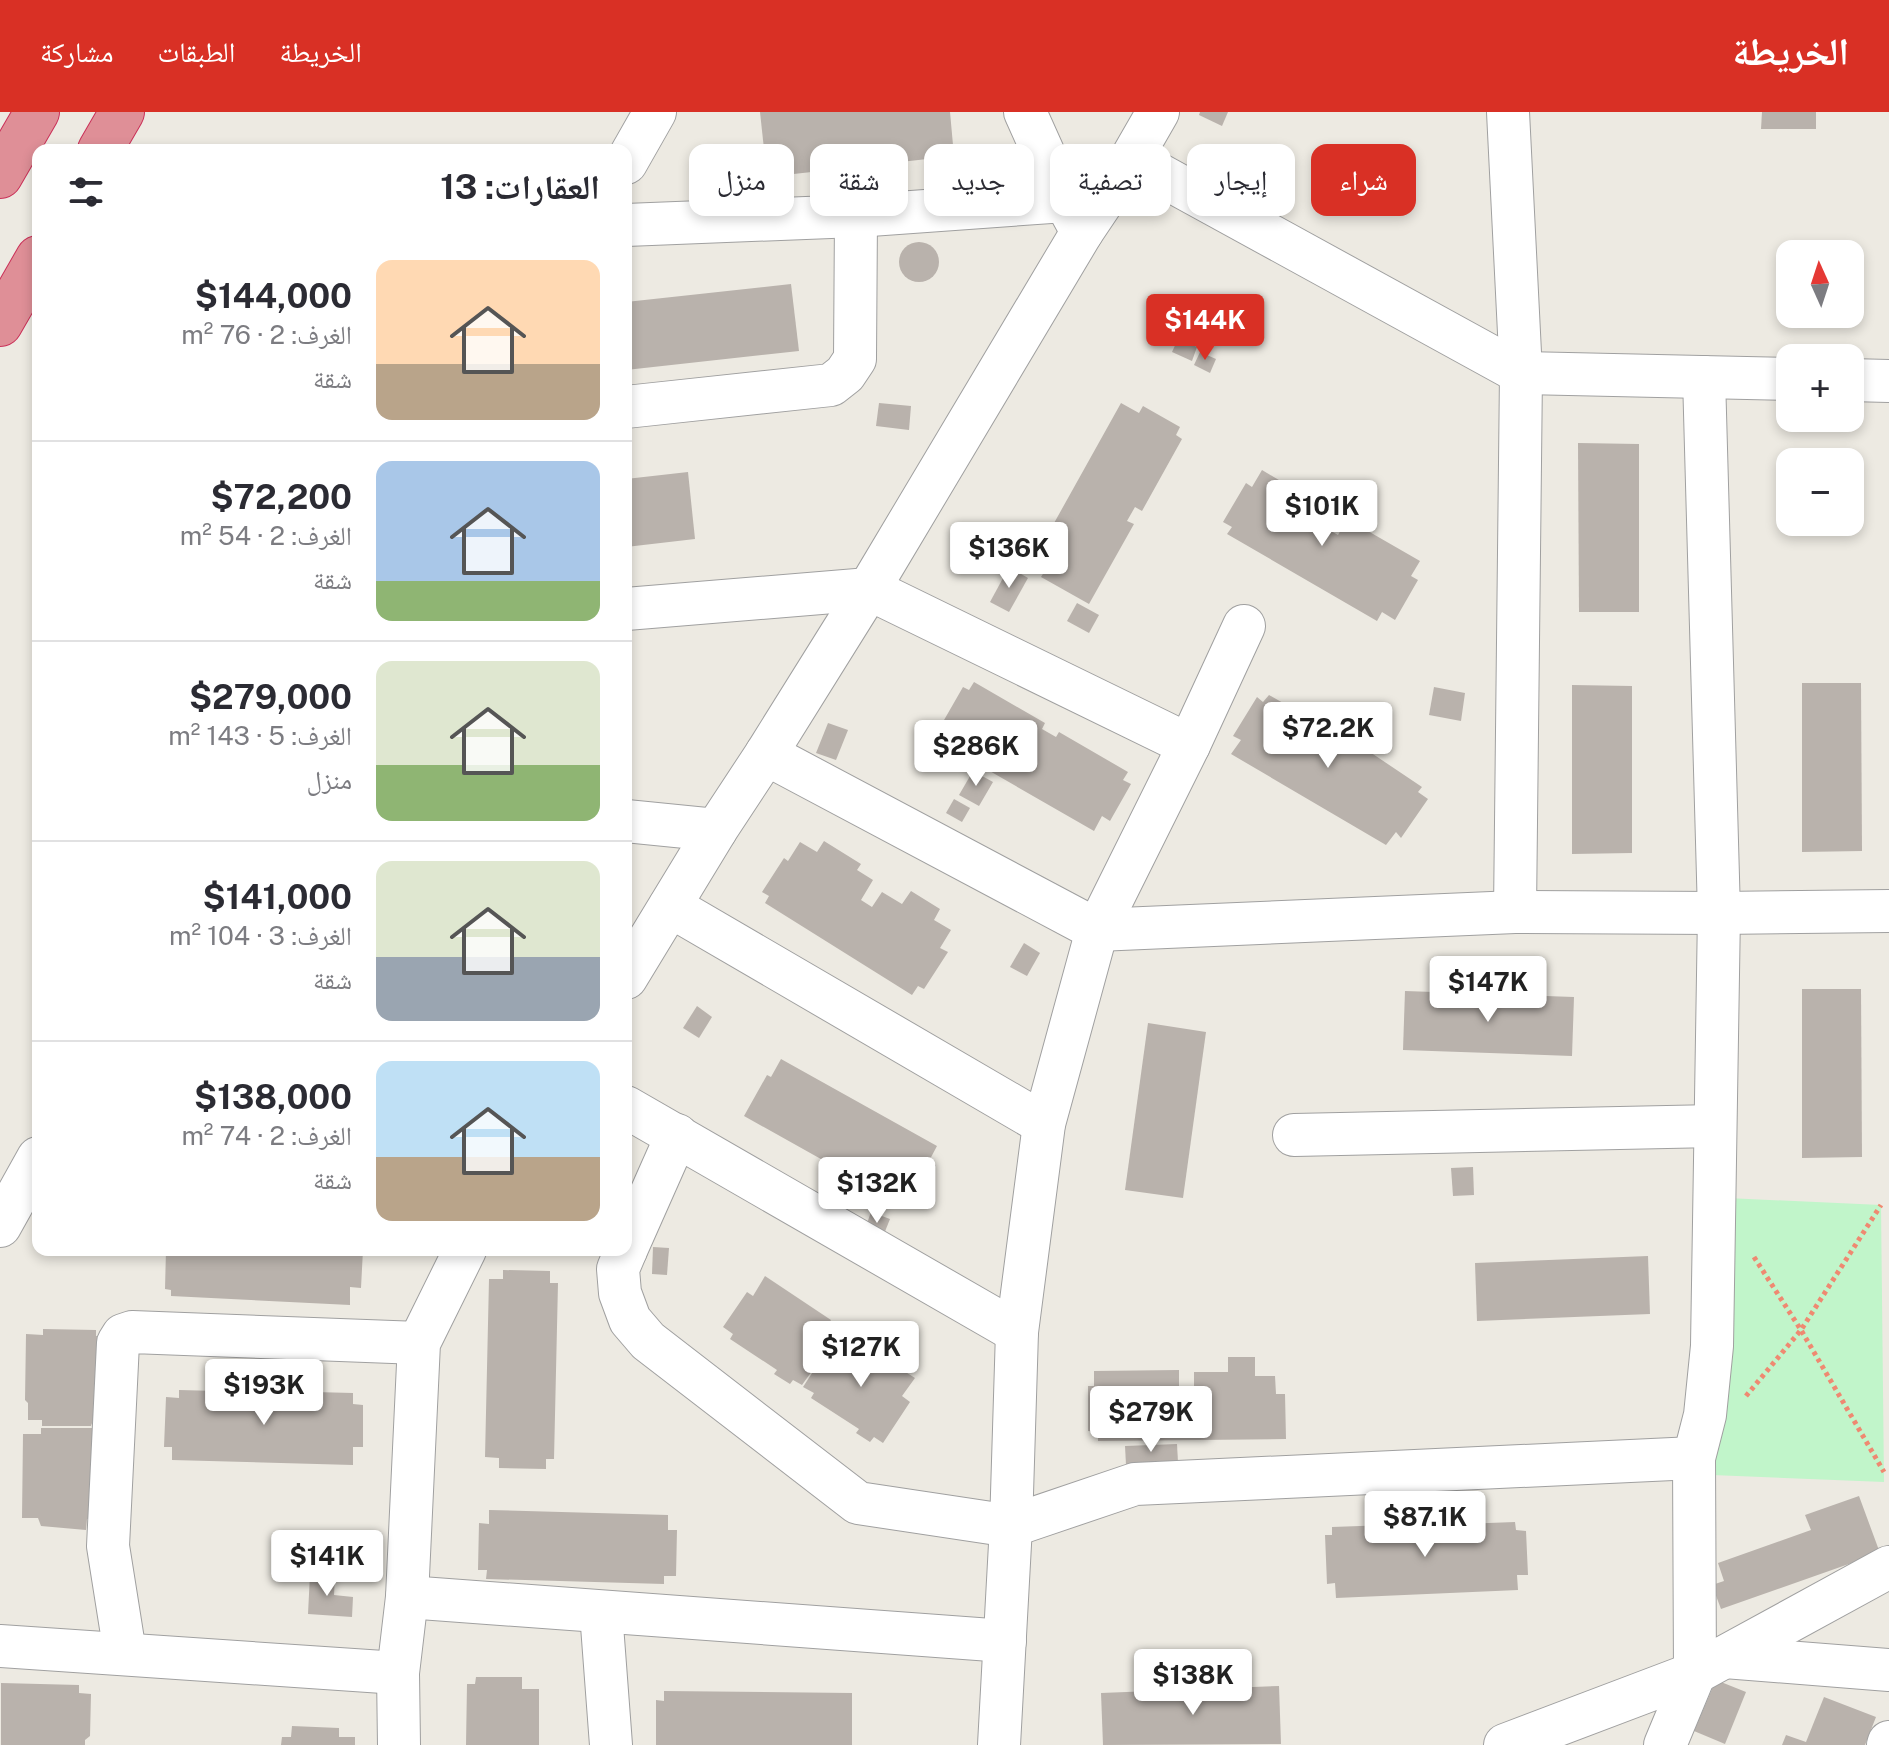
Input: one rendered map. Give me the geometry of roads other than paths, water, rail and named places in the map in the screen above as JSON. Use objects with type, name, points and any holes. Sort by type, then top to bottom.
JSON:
[{"type":"highway","points":[[103,144],[122,112]]},
{"type":"highway","points":[[0,176],[20,127]]},
{"type":"highway","points":[[0,324],[32,268]]},
{"type":"street","points":[[632,152],[655,112]]},
{"type":"street","points":[[1025,112],[1050,165]]},
{"type":"street","points":[[1140,144],[1158,112]]},
{"type":"street","points":[[1508,112],[1521,373],[1515,912]]},
{"type":"street","points":[[1171,181],[1521,373],[1776,379]]},
{"type":"street","points":[[632,225],[856,216],[855,359],[845,374],[831,385],[632,406]]},
{"type":"street","points":[[908,216],[1050,216]]},
{"type":"street","points":[[632,968],[869,589],[1074,216]]},
{"type":"street","points":[[1665,1745],[1710,1665],[1694,1458],[1705,1415],[1712,1346],[1719,913],[1704,377]]},
{"type":"street","points":[[1864,380],[1889,381]]},
{"type":"street","points":[[632,609],[869,589],[1189,745]]},
{"type":"street","points":[[999,1745],[1011,1526],[1017,1332],[1044,1124],[1097,930],[1244,626]]},
{"type":"street","points":[[766,754],[1097,930],[1515,912],[1889,911]]},
{"type":"street","points":[[632,822],[716,830]]},
{"type":"street","points":[[670,906],[1044,1124]]},
{"type":"street","points":[[632,1110],[1017,1332]]},
{"type":"street","points":[[1294,1135],[1715,1126]]},
{"type":"street","points":[[632,1236],[677,1135]]},
{"type":"street","points":[[0,1226],[32,1169]]},
{"type":"street","points":[[399,1745],[398,1673],[407,1597],[419,1343],[462,1256]]},
{"type":"street","points":[[623,1256],[618,1269],[620,1293],[630,1320],[648,1341],[858,1503],[1011,1526],[1135,1484],[1694,1458]]},
{"type":"street","points":[[125,1653],[108,1546],[118,1343],[123,1335],[132,1332],[419,1343]]},
{"type":"street","points":[[1505,1745],[1710,1665],[1889,1567]]},
{"type":"street","points":[[407,1597],[1005,1641]]},
{"type":"street","points":[[601,1612],[611,1745]]},
{"type":"street","points":[[0,1646],[398,1673]]},
{"type":"street","points":[[1710,1665],[1889,1670]]}]
